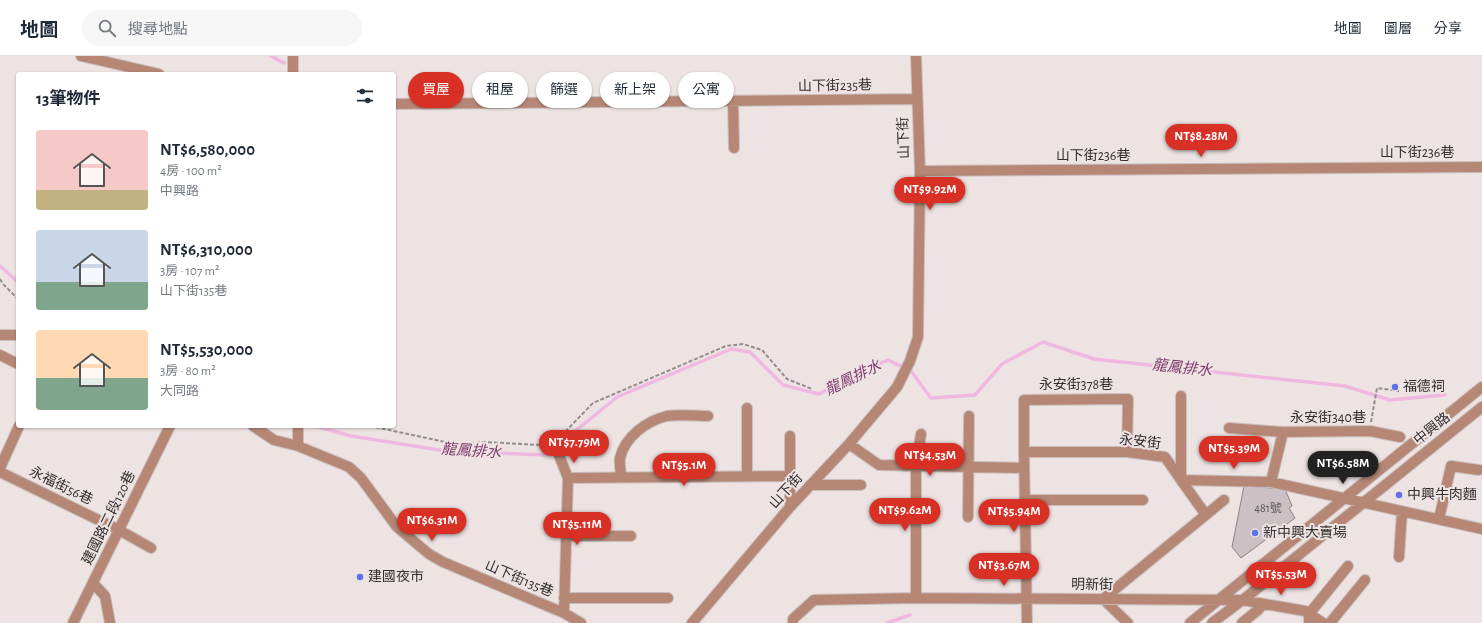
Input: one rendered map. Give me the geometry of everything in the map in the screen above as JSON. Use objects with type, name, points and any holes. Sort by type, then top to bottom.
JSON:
[{"type":"street","points":[[81,56],[150,72]]},
{"type":"street","points":[[293,56],[293,72]]},
{"type":"street","name":"山下街","points":[[692,623],[790,507],[849,444],[902,379],[910,361],[918,337],[920,171],[916,99],[916,56]]},
{"type":"street","name":"山下街235巷","points":[[734,101],[916,99]]},
{"type":"street","name":"山下街235巷","points":[[396,104],[678,101]]},
{"type":"street","points":[[733,108],[734,148]]},
{"type":"street","name":"山下街236巷","points":[[920,171],[1482,166]]},
{"type":"street","points":[[0,334],[16,335]]},
{"type":"street","points":[[0,355],[16,363]]},
{"type":"street","name":"中興路","points":[[1190,623],[1482,387]]},
{"type":"street","points":[[1181,396],[1181,480],[1206,515]]},
{"type":"street","name":"永安街378巷","points":[[1024,452],[1024,400],[1128,399],[1127,452]]},
{"type":"street","name":"中興路","points":[[1212,623],[1249,596],[1482,407]]},
{"type":"street","points":[[747,408],[747,476]]},
{"type":"street","points":[[621,477],[620,459],[627,442],[639,430],[668,416],[708,416]]},
{"type":"street","points":[[968,517],[969,416]]},
{"type":"street","points":[[0,468],[18,428]]},
{"type":"street","name":"建國路二段120巷","points":[[73,623],[169,428]]},
{"type":"street","name":"山下街135巷","points":[[256,428],[274,440],[298,446],[349,467],[361,478],[397,527],[429,554],[443,562],[564,613],[582,623]]},
{"type":"street","points":[[1229,428],[1283,432]]},
{"type":"street","points":[[298,431],[298,446]]},
{"type":"street","name":"永安街340巷","points":[[1271,482],[1283,432],[1370,431],[1400,437]]},
{"type":"street","points":[[916,598],[916,466],[921,434]]},
{"type":"street","points":[[790,436],[790,507]]},
{"type":"street","points":[[554,441],[568,478],[564,613]]},
{"type":"street","points":[[849,444],[879,465],[1024,468]]},
{"type":"street","points":[[1024,452],[1027,623]]},
{"type":"street","name":"永安街","points":[[1024,452],[1127,452],[1165,456],[1181,480]]},
{"type":"street","points":[[1439,519],[1451,466],[1479,470]]},
{"type":"street","name":"永福街56巷","points":[[0,472],[119,530],[151,548]]},
{"type":"street","points":[[568,478],[790,476]]},
{"type":"street","points":[[1181,480],[1271,482],[1482,530]]},
{"type":"street","points":[[810,485],[861,485]]},
{"type":"street","points":[[1025,500],[1143,500]]},
{"type":"street","points":[[1128,623],[1103,599],[1224,500]]},
{"type":"street","points":[[1399,557],[1402,511]]},
{"type":"street","points":[[567,536],[631,536]]},
{"type":"street","points":[[1309,619],[1348,566]]},
{"type":"street","points":[[1330,623],[1365,580]]},
{"type":"street","points":[[93,583],[105,596],[110,623]]},
{"type":"street","points":[[564,598],[668,598]]},
{"type":"street","name":"明新街","points":[[793,621],[814,600],[1026,598],[1242,600],[1304,611],[1309,619],[1322,623]]},
{"type":"street","points":[[1242,623],[1263,604]]},
{"type":"path","points":[[0,279],[16,297]]},
{"type":"path","points":[[379,428],[455,444],[485,442],[540,445],[554,441],[560,437],[593,403],[726,346],[743,344],[762,350],[787,379],[812,389]]},
{"type":"path","points":[[1370,431],[1377,388],[1399,391]]},
{"type":"building","name":"新中興大賣場","points":[[1244,486],[1285,489],[1292,506],[1289,508],[1295,518],[1241,558],[1232,547]]},
{"type":"waterway","points":[[271,56],[284,63]]},
{"type":"waterway","name":"龍鳳排水","points":[[0,266],[16,280]]},
{"type":"waterway","name":"龍鳳排水","points":[[322,428],[351,436],[446,451],[546,455],[617,397],[731,349],[750,352],[783,385],[819,394],[853,375],[888,360],[911,371],[931,398],[975,395],[1002,364],[1043,342],[1094,359],[1345,386],[1390,400],[1445,395]]},
{"type":"waterway","points":[[887,623],[910,615]]},
{"type":"place","name":"福德祠","points":[[1395,387]]},
{"type":"place","name":"中興牛肉麵","points":[[1399,495]]},
{"type":"place","name":"新中興大賣場","points":[[1255,533]]},
{"type":"place","name":"建國夜市","points":[[360,577]]}]
